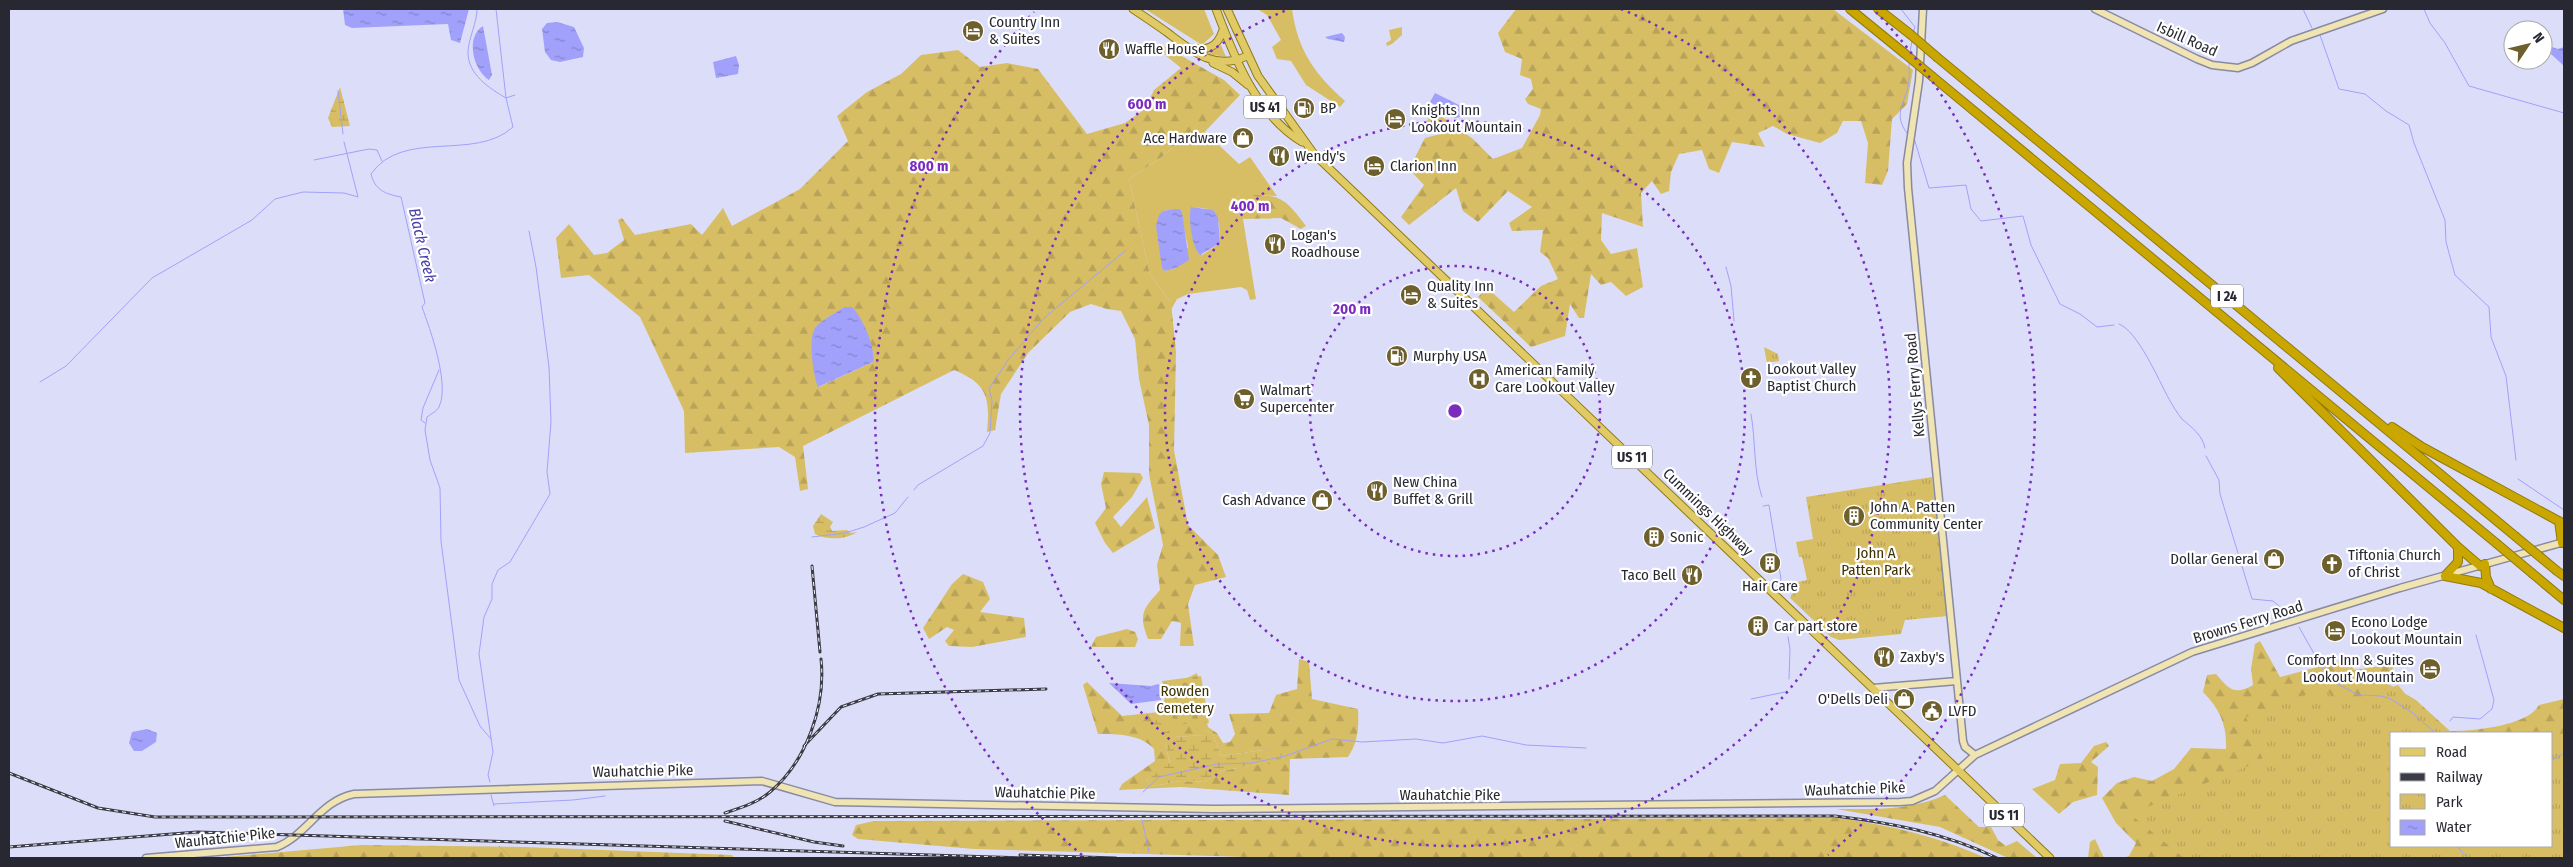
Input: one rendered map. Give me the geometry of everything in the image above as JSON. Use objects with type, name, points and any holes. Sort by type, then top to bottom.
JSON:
[{"type":"highway","name":"I 24","points":[[1850,9],[2564,600]]},
{"type":"highway","name":"I 24","points":[[1878,9],[2564,576]]},
{"type":"highway","points":[[2243,334],[2458,547],[2483,565],[2491,590]]},
{"type":"highway","points":[[2376,419],[2388,424],[2422,447],[2561,523],[2563,543]]},
{"type":"highway","points":[[2445,576],[2458,562],[2458,547]]},
{"type":"highway","points":[[2445,576],[2481,583],[2564,628]]},
{"type":"main road","points":[[1133,9],[1188,48],[1232,72],[1255,92]]},
{"type":"main road","name":"Cummings Highway","points":[[1216,9],[1237,61],[1255,92],[1284,130],[1305,143]]},
{"type":"main road","name":"Cummings Highway","points":[[1227,9],[1247,56],[1258,76],[1305,143],[1958,772],[2050,858]]},
{"type":"main road","points":[[1188,48],[1202,50],[1213,47],[1218,43],[1223,29]]},
{"type":"main road","points":[[1206,59],[1223,63],[1237,61],[1247,56]]},
{"type":"street","name":"Kellys Ferry Road","points":[[1923,9],[1919,82],[1908,145],[1908,179],[1963,741],[1965,747],[1975,755]]},
{"type":"street","name":"Isbill Road","points":[[2095,9],[2212,65],[2231,68],[2252,62],[2290,41],[2383,9]]},
{"type":"street","name":"Browns Ferry Road","points":[[1958,772],[1975,755],[2192,652],[2445,576],[2563,543]]},
{"type":"street","points":[[1872,688],[1957,681]]},
{"type":"street","name":"Wauhatchie Pike","points":[[146,858],[277,847],[294,838],[333,801],[354,794],[762,781],[835,802],[1146,808],[1879,803],[1907,801],[1924,796],[1935,791],[1958,772]]},
{"type":"green space","points":[[1145,9],[1204,9],[1214,34],[1202,45]]},
{"type":"green space","points":[[1257,9],[1292,9],[1298,37],[1303,49],[1324,81],[1345,101],[1340,107],[1306,85],[1291,61],[1277,59],[1272,47],[1281,40],[1267,15]]},
{"type":"green space","points":[[1516,9],[1833,9],[1913,70],[1907,104],[1892,119],[1888,171],[1882,185],[1865,183],[1868,143],[1861,121],[1843,121],[1837,133],[1820,143],[1787,134],[1773,126],[1758,133],[1765,147],[1732,142],[1719,173],[1709,169],[1702,150],[1679,154],[1671,172],[1669,191],[1661,194],[1652,181],[1641,193],[1643,227],[1602,213],[1601,240],[1611,254],[1637,248],[1643,287],[1626,296],[1611,282],[1601,285],[1591,274],[1584,318],[1579,318],[1570,304],[1565,336],[1531,347],[1478,297],[1487,288],[1514,312],[1541,286],[1558,279],[1548,258],[1540,252],[1543,230],[1512,231],[1509,223],[1532,207],[1508,191],[1478,222],[1463,211],[1456,188],[1409,225],[1401,217],[1424,185],[1409,169],[1425,138],[1440,134],[1427,121],[1434,111],[1473,139],[1493,159],[1522,148],[1540,115],[1541,109],[1528,104],[1525,99],[1533,89],[1531,79],[1520,75],[1522,59],[1505,52],[1498,33]]},
{"type":"green space","points":[[1402,27],[1402,35],[1387,46],[1386,43],[1391,40],[1389,30]]},
{"type":"green space","points":[[1221,45],[1226,57],[1208,54]]},
{"type":"green space","points":[[1164,46],[1224,80],[1240,95],[1196,141],[1179,142],[1162,157],[1129,179],[1150,275],[1171,302],[1176,352],[1174,450],[1188,525],[1218,555],[1226,577],[1195,585],[1188,604],[1194,646],[1180,646],[1181,623],[1172,621],[1161,639],[1148,639],[1143,623],[1146,607],[1160,590],[1157,565],[1163,545],[1149,474],[1149,425],[1139,379],[1135,339],[1121,311],[1091,304],[1070,312],[1028,353],[1001,394],[995,430],[987,432],[987,401],[980,387],[965,375],[954,370],[803,446],[808,489],[800,491],[795,457],[779,447],[685,453],[684,411],[640,317],[589,275],[561,278],[556,238],[569,224],[594,255],[607,253],[624,240],[618,220],[622,218],[635,235],[691,224],[702,235],[723,208],[732,226],[800,189],[848,141],[837,116],[867,92],[901,74],[921,55],[958,50],[980,67],[1007,63],[1038,69],[1087,134],[1125,123],[1145,109],[1154,90],[1181,68],[1159,50]],"holes":[[[844,307],[873,362],[819,387],[816,327]]]},
{"type":"green space","points":[[340,87],[350,126],[332,127],[328,118]]},
{"type":"green space","points":[[1205,132],[1239,164],[1250,157],[1277,196],[1240,195],[1229,203],[1243,219],[1256,299],[1250,300],[1247,290],[1241,287],[1188,294],[1177,299],[1171,310],[1171,302],[1150,275],[1129,179],[1162,157],[1179,142],[1196,141]],"holes":[[[1193,207],[1208,209],[1219,223],[1220,243],[1202,255],[1192,232],[1191,219]],[[1180,209],[1188,247],[1176,268],[1165,271],[1163,211]]]},
{"type":"green space","points":[[1240,195],[1263,195],[1279,198],[1291,208],[1306,226],[1301,229],[1281,218],[1243,219],[1229,203]]},
{"type":"green space","points":[[1764,347],[1778,354],[1779,361],[1767,363]]},
{"type":"green space","points":[[1104,472],[1140,473],[1143,478],[1132,497],[1113,517],[1121,527],[1147,497],[1155,528],[1113,553],[1105,543],[1095,523],[1106,508],[1101,484]]},
{"type":"green space","name":"John A Patten Park","points":[[1932,477],[1948,616],[1905,620],[1901,634],[1839,640],[1831,637],[1790,598],[1798,582],[1807,580],[1802,557],[1799,557],[1796,542],[1813,539],[1806,497]]},
{"type":"green space","points":[[821,514],[833,522],[830,527],[832,531],[847,530],[851,533],[857,532],[847,537],[836,538],[815,534],[813,526]]},
{"type":"green space","points":[[963,574],[983,582],[990,599],[980,612],[1024,618],[1026,637],[972,647],[949,646],[945,641],[954,630],[947,627],[929,639],[923,628],[952,584]]},
{"type":"green space","points":[[1127,629],[1135,632],[1138,639],[1135,647],[1091,647],[1096,637]]},
{"type":"green space","points":[[2260,641],[2280,677],[2348,659],[2354,670],[2381,666],[2390,661],[2394,663],[2392,671],[2383,681],[2416,700],[2450,731],[2499,726],[2524,718],[2539,705],[2564,699],[2564,858],[2124,858],[2129,856],[2136,843],[2116,823],[2102,798],[2117,783],[2134,777],[2152,781],[2174,769],[2191,748],[2226,749],[2224,725],[2218,711],[2203,692],[2207,675],[2216,674],[2228,687],[2241,690],[2253,685],[2251,669],[2255,644]]},
{"type":"green space","points":[[1299,659],[1309,662],[1312,699],[1358,709],[1358,728],[1354,746],[1348,757],[1290,759],[1289,795],[1181,787],[1119,790],[1122,784],[1155,761],[1154,749],[1142,740],[1135,738],[1098,734],[1083,685],[1087,682],[1122,716],[1159,712],[1170,687],[1197,673],[1208,727],[1217,733],[1223,743],[1230,742],[1235,734],[1229,714],[1269,713],[1276,695],[1297,689]],"holes":[[[1206,730],[1213,734],[1221,756],[1263,750],[1282,753],[1247,766],[1222,771],[1205,782],[1181,781],[1153,786],[1146,780],[1170,764],[1165,743],[1174,737],[1205,735]]]},
{"type":"green space","name":"Rowden Cemetery","points":[[1201,676],[1209,723],[1172,724],[1166,706],[1162,681]]},
{"type":"green space","points":[[2398,685],[2421,713],[2444,732],[2390,732],[2390,847],[2553,847],[2553,741],[2564,737],[2564,858],[2184,858],[2130,814],[2263,760],[2246,717],[2325,687],[2332,697],[2362,698]]},
{"type":"green space","points":[[1158,719],[1174,737],[1204,735],[1206,730],[1213,734],[1221,756],[1263,750],[1282,752],[1280,763],[1247,766],[1222,771],[1205,782],[1181,781],[1153,786],[1146,780],[1170,763],[1165,743],[1148,726]]},
{"type":"green space","points":[[2106,742],[2109,746],[2091,762],[2098,767],[2097,795],[2073,802],[2059,814],[2032,789],[2055,780],[2060,764],[2081,763],[2094,746]]},
{"type":"green space","points":[[1945,795],[1979,827],[1991,827],[1998,840],[2006,846],[2017,841],[2037,858],[2008,858],[1940,827],[1836,809],[1891,808],[1918,804]]},
{"type":"green space","points":[[1839,818],[1914,833],[1968,850],[1986,858],[1279,858],[974,849],[858,839],[852,835],[856,825],[874,821]]},
{"type":"green space","points":[[2095,839],[2104,858],[2088,858],[2090,842]]},
{"type":"green space","points":[[361,845],[525,847],[732,855],[734,858],[213,858]]},
{"type":"water","points":[[343,9],[469,9],[460,43],[451,40],[448,24],[352,28],[345,25]]},
{"type":"water","points":[[557,22],[574,27],[584,48],[583,57],[560,62],[551,60],[545,52],[542,29],[547,23]]},
{"type":"water","points":[[483,26],[492,75],[489,80],[479,69],[473,53],[474,38],[477,31]]},
{"type":"water","points":[[1342,33],[1345,37],[1344,42],[1325,37]]},
{"type":"water","points":[[2553,47],[2558,49],[2564,47],[2564,66],[2553,56]]},
{"type":"water","points":[[736,56],[739,65],[738,74],[716,78],[713,62]]},
{"type":"water","points":[[1435,93],[1467,109],[1469,113],[1467,116],[1455,118],[1430,102]]},
{"type":"water","points":[[1191,207],[1213,210],[1218,217],[1220,243],[1200,255],[1191,232]]},
{"type":"water","points":[[1180,209],[1182,212],[1189,260],[1176,268],[1165,271],[1162,268],[1156,226],[1159,215],[1163,211]]},
{"type":"water","points":[[844,307],[852,307],[864,325],[872,348],[873,362],[818,387],[812,357],[813,333],[821,322]]},
{"type":"water","points":[[1109,683],[1151,686],[1158,684],[1161,686],[1161,700],[1131,704]]},
{"type":"water","points":[[147,729],[157,733],[156,742],[142,751],[134,751],[129,743],[132,732]]},
{"type":"waterway","points":[[477,9],[468,51],[471,67],[486,85],[499,94],[506,98],[515,95]]},
{"type":"waterway","name":"Black Creek","points":[[491,739],[480,726],[459,680],[441,541],[440,488],[430,460],[425,430],[427,417],[439,407],[442,397],[441,371],[422,307],[425,303],[401,197],[378,188],[371,174],[385,160],[401,152],[420,148],[479,143],[497,137],[513,127],[506,98],[496,9]]},
{"type":"waterway","points":[[1901,9],[1915,27],[1913,33]]},
{"type":"waterway","points":[[2303,9],[2312,28]]},
{"type":"waterway","points":[[2424,9],[2430,23],[2445,43],[2469,86],[2564,113]]},
{"type":"waterway","points":[[2320,35],[2339,89],[2365,94],[2386,111],[2409,125],[2414,143],[2445,220],[2446,242],[2455,275],[2489,307],[2491,337],[2506,376],[2516,460]]},
{"type":"waterway","points":[[1910,53],[1912,40]]},
{"type":"waterway","points":[[1907,133],[1903,127],[1900,115],[1909,84],[1909,62]]},
{"type":"waterway","points":[[338,91],[343,134]]},
{"type":"waterway","points":[[1914,138],[1929,188],[1966,185],[1971,209],[1981,221],[2023,216],[2031,245],[2060,304],[2080,314],[2097,327],[2114,325]]},
{"type":"waterway","points":[[40,382],[66,366],[152,278],[252,220],[275,199],[303,192],[344,193],[358,197],[344,142]]},
{"type":"waterway","points":[[314,160],[369,149],[377,150],[382,161]]},
{"type":"waterway","points":[[490,782],[488,775],[493,752],[479,654],[484,617],[492,599],[492,584],[498,570],[510,562],[550,494],[547,472],[551,422],[549,367],[536,267],[529,231]]},
{"type":"waterway","points":[[914,490],[918,485],[983,446],[990,433],[992,400],[989,389],[1008,360],[1044,318],[1126,250]]},
{"type":"waterway","points":[[1726,267],[1731,286],[1734,321]]},
{"type":"waterway","points":[[2119,324],[2126,328],[2141,346],[2175,409],[2182,419],[2199,435],[2205,448]]},
{"type":"waterway","name":"Black Creek","points":[[425,423],[421,420],[423,408],[439,370]]},
{"type":"waterway","points":[[1751,414],[1757,477],[1762,497]]},
{"type":"waterway","points":[[2206,456],[2219,480],[2220,494],[2252,599],[2273,601],[2286,612]]},
{"type":"waterway","points":[[2518,479],[2564,510]]},
{"type":"waterway","points":[[812,537],[845,533],[864,527],[895,513],[908,497]]},
{"type":"waterway","points":[[1763,506],[1769,505],[1781,579],[1779,590]]},
{"type":"waterway","points":[[2299,627],[2329,680],[2359,695],[2381,696],[2391,699],[2413,713],[2434,732]]},
{"type":"waterway","points":[[2450,721],[2453,717],[2480,719],[2492,709],[2494,700],[2476,635]]},
{"type":"waterway","points":[[1788,637],[1790,649],[1789,679]]},
{"type":"waterway","points":[[1751,699],[1785,692]]},
{"type":"waterway","points":[[1143,792],[1159,777],[1217,764],[1252,763],[1285,756],[1332,739],[1362,742],[1416,739],[1443,743],[1482,736],[1526,745],[1586,748]]},
{"type":"waterway","points":[[2553,759],[2564,753]]},
{"type":"waterway","name":"Black Creek","points":[[491,795],[494,806]]},
{"type":"waterway","points":[[494,804],[573,800],[605,796]]},
{"type":"waterway","points":[[1142,820],[1149,852]]},
{"type":"waterway","name":"Black Creek","points":[[499,846],[511,858]]},
{"type":"waterway","points":[[2458,847],[2467,858]]},
{"type":"railway","points":[[812,566],[820,652]]},
{"type":"railway","points":[[725,813],[748,805],[765,796],[783,779],[794,765],[804,748],[817,713],[822,677],[821,659]]},
{"type":"railway","points":[[804,746],[841,707],[878,694],[1046,689]]},
{"type":"railway","points":[[9,773],[98,808],[155,817],[1835,816],[1918,830],[1958,842],[1997,858]]},
{"type":"railway","points":[[725,821],[814,842],[843,846]]},
{"type":"railway","points":[[9,847],[197,832],[1027,858]]},
{"type":"railway","points":[[1020,855],[1116,858]]},
{"type":"place","name":"Country Inn & Suites","points":[[973,31]]},
{"type":"place","name":"Waffle House","points":[[1109,49]]},
{"type":"place","name":"BP","points":[[1304,108]]},
{"type":"place","name":"Knights Inn Lookout Mountain","points":[[1395,119]]},
{"type":"place","name":"Ace Hardware","points":[[1243,138]]},
{"type":"place","name":"Wendy's","points":[[1279,156]]},
{"type":"place","name":"Clarion Inn","points":[[1374,166]]},
{"type":"place","name":"Logan's Roadhouse","points":[[1275,244]]},
{"type":"place","name":"Quality Inn & Suites","points":[[1411,295]]},
{"type":"place","name":"Murphy USA","points":[[1397,356]]},
{"type":"place","name":"Lookout Valley Baptist Church","points":[[1751,378]]},
{"type":"place","name":"American Family Care Lookout Valley","points":[[1479,379]]},
{"type":"place","name":"Walmart Supercenter","points":[[1244,399]]},
{"type":"place","name":"New China Buffet & Grill","points":[[1377,491]]},
{"type":"place","name":"Cash Advance","points":[[1322,500]]},
{"type":"place","name":"John A. Patten Community Center","points":[[1854,516]]},
{"type":"place","name":"Sonic","points":[[1654,537]]},
{"type":"place","name":"Dollar General","points":[[2274,559]]},
{"type":"place","name":"Hair Care","points":[[1770,563]]},
{"type":"place","name":"Tiftonia Church of Christ","points":[[2332,564]]},
{"type":"place","name":"Taco Bell","points":[[1692,575]]},
{"type":"place","name":"Car part store","points":[[1758,626]]},
{"type":"place","name":"Econo Lodge Lookout Mountain","points":[[2335,631]]},
{"type":"place","name":"Zaxby's","points":[[1884,657]]},
{"type":"place","name":"Comfort Inn & Suites Lookout Mountain","points":[[2430,669]]},
{"type":"place","name":"O'Dells Deli","points":[[1904,699]]},
{"type":"place","name":"LVFD","points":[[1932,711]]}]
